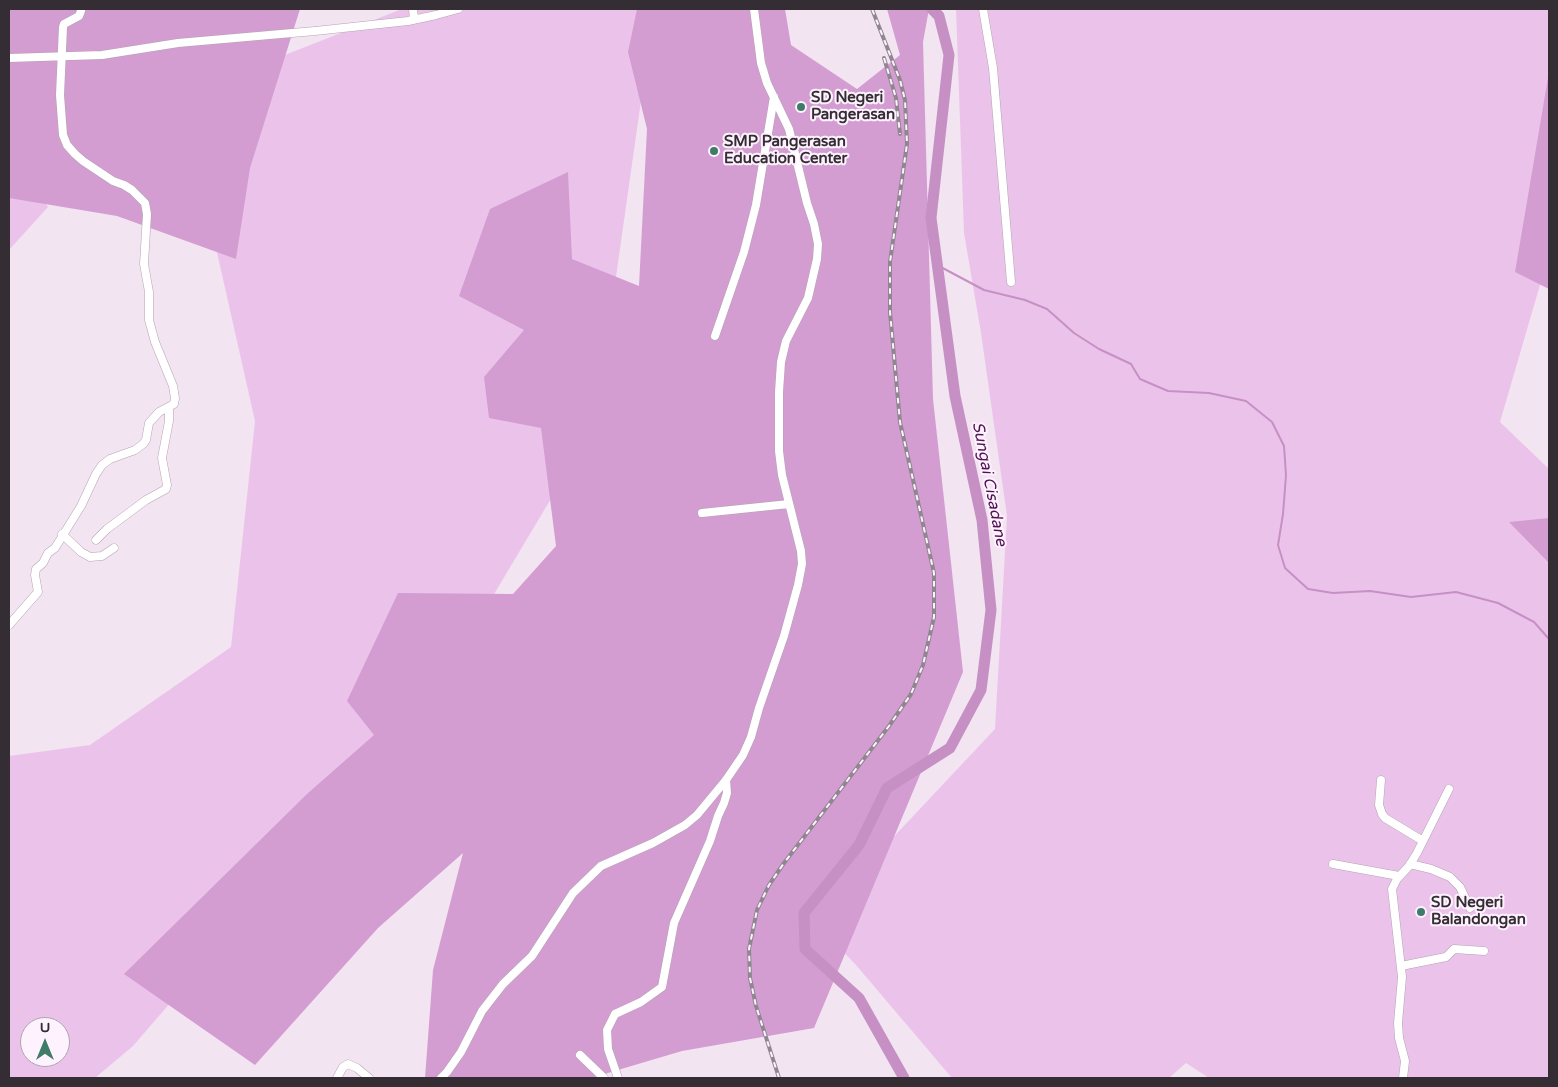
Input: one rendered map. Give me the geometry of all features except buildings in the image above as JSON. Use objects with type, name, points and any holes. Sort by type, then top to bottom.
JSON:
[{"type":"street","points":[[413,9],[414,19]]},
{"type":"street","points":[[9,58],[102,55],[178,43],[315,31],[414,19],[458,9]]},
{"type":"street","points":[[441,1078],[461,1052],[482,1011],[503,984],[532,956],[568,900],[584,881],[601,866],[653,843],[685,825],[697,815],[726,780],[752,737],[758,708],[784,636],[798,585],[802,564],[802,551],[782,476],[779,451],[781,362],[786,341],[808,298],[818,259],[818,244],[788,128],[767,83],[760,55],[754,9]]},
{"type":"street","points":[[984,9],[993,68],[1011,282]]},
{"type":"street","points":[[9,625],[38,592],[36,569],[54,548],[81,506],[96,474],[110,459],[135,450],[143,444],[146,440],[149,423],[160,412],[174,404],[175,393],[148,316],[149,292],[144,264],[147,214],[145,203],[132,190],[107,178],[75,154],[67,145],[62,128],[61,57],[63,27],[64,24],[79,16],[81,11]]},
{"type":"street","points":[[715,336],[744,252],[756,205],[774,97]]},
{"type":"street","points":[[96,540],[106,529],[146,500],[166,489],[167,485],[162,458],[169,421],[168,408]]},
{"type":"street","points":[[702,513],[789,504]]},
{"type":"street","points":[[62,534],[80,552],[90,557],[102,556],[114,548]]},
{"type":"street","points":[[618,1078],[608,1049],[607,1030],[615,1014],[641,1002],[662,987],[674,922],[724,803],[727,793],[726,780]]},
{"type":"street","points":[[1381,780],[1379,805],[1382,814],[1385,818],[1423,841]]},
{"type":"street","points":[[1403,1078],[1404,1058],[1399,1038],[1398,1023],[1401,966],[1392,893],[1394,882],[1410,864],[1449,789]]},
{"type":"street","points":[[1333,864],[1399,876]]},
{"type":"street","points":[[1410,864],[1450,876],[1460,887],[1470,908]]},
{"type":"street","points":[[1401,966],[1446,957],[1454,949],[1484,951]]},
{"type":"street","points":[[580,1055],[604,1078]]},
{"type":"street","points":[[337,1078],[343,1067],[348,1064],[357,1068],[369,1078]]},
{"type":"shaded area","points":[[9,9],[300,9],[250,168],[236,259],[117,216],[9,198]]},
{"type":"shaded area","points":[[402,9],[654,9],[595,425],[429,703],[133,1046],[95,1078],[9,1078],[9,756],[90,745],[231,647],[255,421],[216,248],[249,69]]},
{"type":"shaded area","points":[[637,9],[785,9],[791,45],[857,89],[900,55],[887,9],[929,9],[923,42],[933,399],[963,672],[814,1028],[682,1051],[591,1078],[425,1078],[433,970],[463,853],[378,928],[255,1065],[124,974],[307,794],[374,735],[347,701],[398,593],[513,594],[556,546],[541,428],[489,418],[484,377],[524,330],[459,296],[490,209],[568,172],[572,259],[639,286],[647,129],[628,52]]},
{"type":"shaded area","points":[[956,9],[1549,9],[1549,254],[1500,422],[1549,469],[1549,1078],[1209,1078],[1186,1063],[1169,1078],[952,1078],[856,965],[829,937],[854,879],[995,729],[1007,516],[981,333],[964,233]]},
{"type":"shaded area","points":[[1549,72],[1549,289],[1515,272]]},
{"type":"shaded area","points":[[9,149],[48,207],[9,250]]},
{"type":"shaded area","points":[[1549,518],[1549,563],[1509,522]]},
{"type":"waterway","name":"Sungai Cisadane","points":[[904,1078],[859,998],[805,949],[804,913],[859,845],[887,788],[950,748],[981,690],[991,610],[982,520],[955,396],[931,218],[949,55],[939,16],[932,9]]},
{"type":"waterway","points":[[937,265],[984,290],[1025,300],[1047,309],[1074,333],[1099,349],[1131,364],[1140,379],[1168,391],[1209,393],[1246,401],[1272,422],[1284,446],[1286,475],[1278,545],[1285,568],[1308,589],[1333,593],[1370,591],[1411,597],[1456,592],[1498,603],[1534,622],[1549,639]]},
{"type":"railway","points":[[779,1078],[756,1006],[750,978],[749,949],[757,910],[769,885],[784,863],[889,726],[911,694],[923,665],[934,617],[934,573],[900,422],[890,312],[890,262],[907,144],[905,100],[900,80],[872,9]]},
{"type":"railway","points":[[884,58],[896,98],[900,134]]},
{"type":"place","name":"SD Negeri Pangerasan","points":[[801,107]]},
{"type":"place","name":"SMP Pangerasan Education Center","points":[[714,151]]},
{"type":"place","name":"SD Negeri Balandongan","points":[[1421,912]]}]
